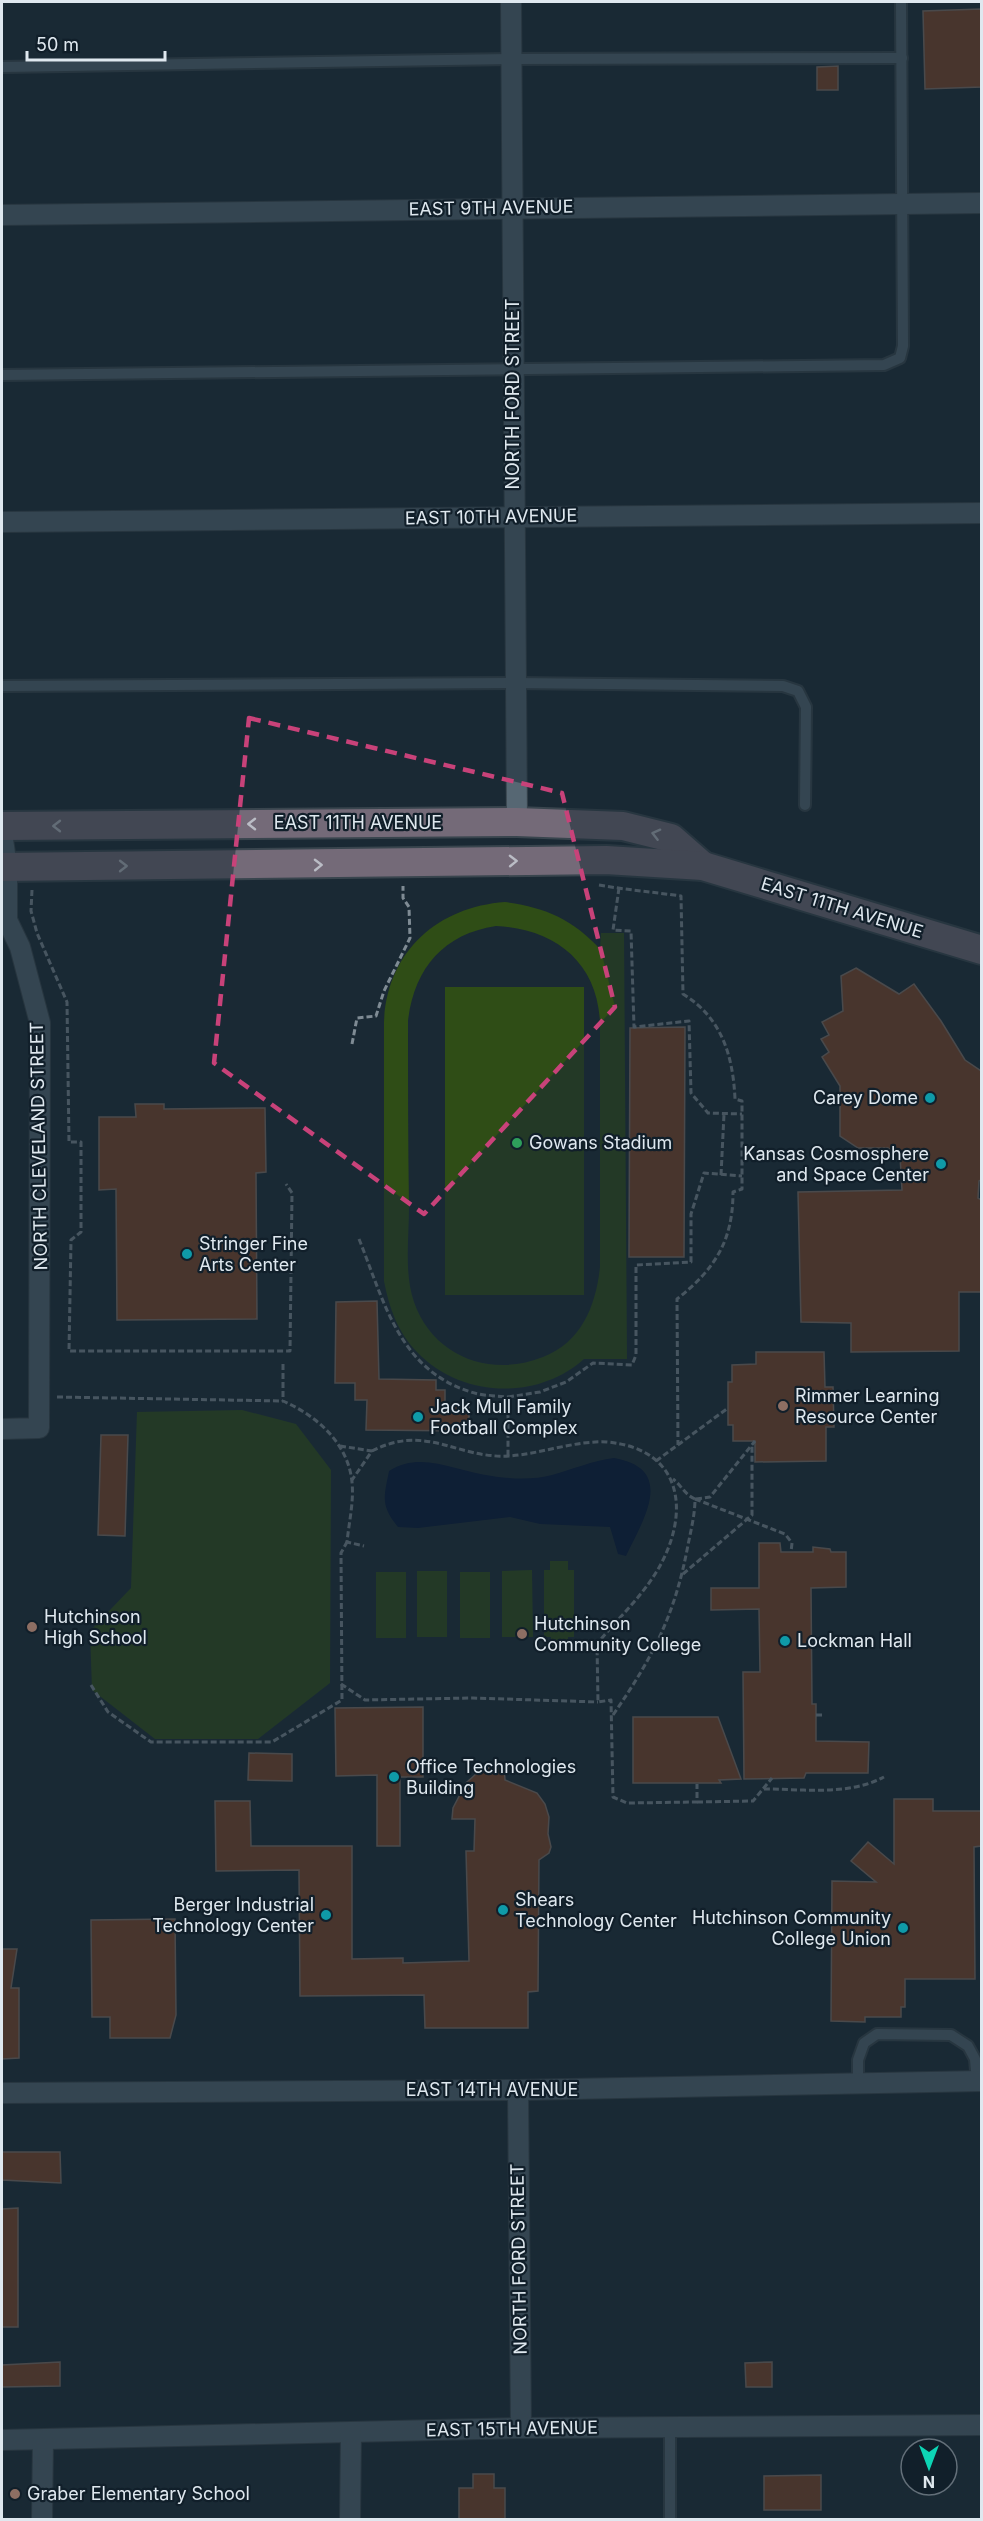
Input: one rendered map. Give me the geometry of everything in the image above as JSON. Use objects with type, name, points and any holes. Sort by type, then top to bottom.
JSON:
[{"type":"street","name":"NORTH FORD STREET","points":[[511,2],[517,822]]},
{"type":"street","name":"EAST 9TH AVENUE","points":[[2,215],[981,203]]},
{"type":"street","name":"EAST 10TH AVENUE","points":[[2,522],[981,513]]},
{"type":"street","name":"EAST 11TH AVENUE","points":[[2,826],[517,822],[623,826],[671,838],[703,866]]},
{"type":"street","name":"NORTH CLEVELAND STREET","points":[[2,833],[7,920],[20,947],[40,1023],[39,1428],[2,1429]]},
{"type":"street","name":"EAST 11TH AVENUE","points":[[4,867],[606,860],[703,866],[981,950]]},
{"type":"street","name":"EAST 14TH AVENUE","points":[[2,2093],[518,2090],[979,2081]]},
{"type":"street","name":"NORTH FORD STREET","points":[[518,2090],[521,2428]]},
{"type":"street","name":"EAST 15TH AVENUE","points":[[2,2440],[521,2428],[981,2425]]},
{"type":"street","points":[[350,2520],[351,2433]]},
{"type":"street","points":[[42,2520],[43,2440]]},
{"type":"lane","points":[[2,375],[884,365],[900,358],[903,346],[901,2]]},
{"type":"lane","points":[[2,67],[511,59],[902,58]]},
{"type":"lane","points":[[2,686],[515,683],[783,686],[798,691],[806,707],[805,805]]},
{"type":"lane","points":[[858,2084],[858,2060],[864,2043],[877,2034],[951,2035],[968,2046],[975,2059],[979,2081]]},
{"type":"lane","points":[[670,2427],[670,2520]]},
{"type":"path","points":[[591,884],[681,896],[682,994],[698,1004],[714,1022],[725,1042],[733,1069],[735,1099],[742,1101],[742,1189],[733,1192],[733,1217],[726,1240],[709,1271],[677,1299],[678,1445]]},
{"type":"path","points":[[352,1044],[357,1018],[376,1016],[384,991],[410,938],[409,907],[403,898],[403,886],[414,886]]},
{"type":"path","points":[[29,888],[32,888],[31,911],[37,933],[67,1002],[69,1142],[81,1143],[81,1232],[71,1240],[69,1351],[291,1351],[292,1193],[286,1184]]},
{"type":"path","points":[[619,888],[613,930],[631,931],[634,1027],[689,1021],[691,1093],[708,1113],[742,1114]]},
{"type":"path","points":[[721,1175],[724,1113]]},
{"type":"path","points":[[358,1239],[398,1336],[426,1367],[446,1381],[472,1393],[508,1398],[540,1392],[557,1385],[586,1371],[593,1363],[632,1365],[636,1355],[636,1265],[690,1262],[692,1214],[697,1189],[704,1173],[742,1176]]},
{"type":"path","points":[[283,1401],[284,1364]]},
{"type":"path","points":[[40,1397],[283,1401],[313,1418],[328,1431],[340,1446],[352,1480],[347,1542],[341,1554],[342,1700],[272,1742],[151,1742],[108,1712],[91,1685]]},
{"type":"path","points":[[508,1398],[508,1456]]},
{"type":"path","points":[[656,1461],[728,1408]]},
{"type":"path","points":[[340,1446],[372,1450],[386,1444],[411,1440],[434,1441],[480,1455],[508,1456],[595,1442],[610,1443],[641,1453],[656,1461],[678,1483],[685,1495],[746,1521],[786,1534],[792,1543],[791,1552]]},
{"type":"path","points":[[695,1499],[710,1497],[755,1441]]},
{"type":"path","points":[[682,1575],[752,1515],[752,1446]]},
{"type":"path","points":[[352,1480],[372,1450]]},
{"type":"path","points":[[598,1702],[597,1644],[631,1607],[658,1569],[675,1523],[677,1503],[673,1479]]},
{"type":"path","points":[[612,1717],[654,1652],[674,1604],[682,1575],[695,1499]]},
{"type":"path","points":[[347,1542],[364,1546]]},
{"type":"path","points":[[341,1684],[365,1700],[473,1698],[598,1702],[611,1700],[613,1797],[627,1803],[753,1801],[772,1778]]},
{"type":"path","points":[[816,1715],[823,1715]]},
{"type":"path","points":[[764,1789],[850,1790],[869,1785],[884,1777]]},
{"type":"path","points":[[697,1784],[697,1802]]},
{"type":"highlighted area","points":[[249,718],[562,793],[615,1007],[424,1214],[214,1063]]},
{"type":"green space","points":[[505,902],[545,911],[568,922],[600,949],[601,933],[624,933],[627,1359],[584,1359],[565,1373],[544,1382],[522,1387],[477,1386],[435,1367],[410,1345],[405,1337],[392,1310],[384,1281],[384,1022],[387,997],[395,974],[406,955],[420,938],[438,924],[458,913],[480,906]],"holes":[[[496,926],[517,928],[554,941],[569,952],[582,966],[591,982],[597,1001],[600,1023],[600,1267],[595,1295],[585,1321],[568,1342],[543,1357],[523,1363],[504,1365],[466,1358],[449,1349],[435,1337],[423,1321],[414,1302],[409,1279],[408,1255],[408,1021],[417,985],[434,957],[446,946],[477,930]]]},
{"type":"green space","points":[[445,987],[584,987],[584,1295],[445,1295]]},
{"type":"green space","points":[[242,1410],[296,1424],[331,1470],[330,1683],[258,1739],[155,1739],[92,1690],[90,1631],[131,1588],[137,1412]]},
{"type":"green space","points":[[550,1561],[568,1561],[568,1570],[574,1570],[574,1637],[568,1637],[568,1646],[551,1646],[551,1637],[544,1637],[544,1570],[550,1570]]},
{"type":"green space","points":[[532,1570],[533,1637],[502,1637],[502,1571]]},
{"type":"green space","points":[[417,1571],[447,1571],[447,1637],[417,1637]]},
{"type":"green space","points":[[376,1572],[406,1572],[406,1638],[376,1638]]},
{"type":"green space","points":[[460,1572],[490,1572],[490,1638],[460,1638]]},
{"type":"water","points":[[614,1458],[633,1464],[645,1473],[650,1484],[650,1498],[646,1512],[626,1556],[618,1554],[610,1527],[540,1524],[510,1517],[418,1528],[398,1527],[386,1506],[385,1494],[389,1471],[414,1462],[439,1464],[492,1476],[530,1478],[545,1477]]},
{"type":"building","points":[[981,9],[981,87],[925,89],[923,11]]},
{"type":"building","points":[[838,66],[838,90],[817,90],[817,67]]},
{"type":"building","name":"Kansas Cosmosphere and Space Center","points":[[856,968],[899,994],[914,984],[941,1021],[965,1060],[981,1071],[981,1180],[979,1181],[978,1198],[981,1200],[981,1292],[959,1292],[959,1351],[851,1352],[851,1323],[801,1322],[798,1192],[902,1190],[900,1156],[888,1148],[858,1148],[840,1136],[840,1086],[822,1057],[829,1052],[821,1039],[829,1035],[822,1022],[843,1011],[841,976]]},
{"type":"building","points":[[685,1027],[684,1257],[629,1257],[630,1028]]},
{"type":"building","name":"Stringer Fine Arts Center","points":[[135,1104],[164,1104],[164,1109],[265,1108],[266,1172],[256,1173],[257,1319],[117,1320],[116,1189],[99,1190],[99,1117],[136,1117]]},
{"type":"building","points":[[377,1301],[379,1379],[436,1380],[436,1390],[445,1390],[445,1404],[469,1404],[469,1431],[366,1430],[367,1400],[355,1400],[355,1383],[335,1383],[336,1302]]},
{"type":"building","name":"Rimmer Learning Resource Center","points":[[756,1352],[824,1352],[825,1387],[833,1387],[834,1427],[826,1427],[826,1461],[755,1462],[755,1441],[733,1441],[733,1425],[728,1425],[728,1382],[732,1382],[732,1365],[756,1364]]},
{"type":"building","points":[[101,1435],[128,1435],[125,1536],[98,1535]]},
{"type":"building","name":"Lockman Hall","points":[[759,1543],[780,1543],[781,1552],[813,1552],[813,1547],[830,1549],[831,1552],[846,1552],[846,1587],[811,1588],[812,1704],[816,1704],[816,1741],[869,1742],[868,1773],[806,1773],[804,1778],[744,1779],[743,1672],[760,1672],[759,1609],[711,1610],[711,1588],[759,1588]]},
{"type":"building","name":"Office Technologies Building","points":[[423,1707],[423,1777],[400,1777],[400,1846],[377,1846],[377,1775],[336,1776],[335,1708]]},
{"type":"building","points":[[633,1717],[718,1717],[741,1779],[719,1780],[721,1783],[633,1783]]},
{"type":"building","points":[[249,1753],[292,1754],[292,1781],[248,1780]]},
{"type":"building","points":[[504,1765],[505,1780],[537,1793],[545,1804],[549,1817],[548,1834],[551,1847],[549,1853],[539,1860],[538,1991],[528,1992],[528,2028],[425,2028],[424,1995],[300,1996],[299,1870],[216,1871],[215,1801],[250,1801],[251,1846],[352,1846],[352,1959],[403,1958],[403,1963],[469,1961],[466,1851],[474,1851],[475,1819],[452,1819],[453,1808],[466,1783],[477,1773],[487,1768]]},
{"type":"building","name":"Hutchinson Community College Union","points":[[894,1799],[933,1799],[933,1811],[981,1811],[981,1846],[974,1847],[975,1979],[905,1979],[905,2007],[901,2007],[901,2017],[865,2017],[865,2022],[831,2021],[832,1881],[876,1882],[851,1861],[868,1842],[894,1864]]},
{"type":"building","points":[[175,1919],[176,2015],[170,2038],[110,2038],[110,2017],[92,2017],[91,1920]]},
{"type":"building","points":[[2,1949],[17,1949],[11,1988],[19,1988],[19,2058],[2,2059]]},
{"type":"building","points":[[2,2152],[60,2152],[61,2183],[2,2180]]},
{"type":"building","points":[[18,2208],[18,2327],[2,2327],[2,2209]]},
{"type":"building","points":[[60,2362],[60,2386],[2,2387],[2,2365]]},
{"type":"building","points":[[772,2362],[772,2387],[746,2387],[745,2363]]},
{"type":"building","points":[[473,2474],[494,2474],[494,2488],[505,2488],[505,2520],[459,2520],[459,2488],[473,2488]]},
{"type":"building","points":[[821,2475],[821,2510],[764,2510],[764,2476]]},
{"type":"place","name":"Carey Dome","points":[[930,1098]]},
{"type":"place","name":"Gowans Stadium","points":[[517,1143]]},
{"type":"place","name":"Kansas Cosmosphere and Space Center","points":[[941,1164]]},
{"type":"place","name":"Stringer Fine Arts Center","points":[[187,1254]]},
{"type":"place","name":"Rimmer Learning Resource Center","points":[[783,1406]]},
{"type":"place","name":"Jack Mull Family Football Complex","points":[[418,1417]]},
{"type":"place","name":"Hutchinson High School","points":[[32,1627]]},
{"type":"place","name":"Hutchinson Community College","points":[[522,1634]]},
{"type":"place","name":"Lockman Hall","points":[[785,1641]]},
{"type":"place","name":"Office Technologies Building","points":[[394,1777]]},
{"type":"place","name":"Shears Technology Center","points":[[503,1910]]},
{"type":"place","name":"Berger Industrial Technology Center","points":[[326,1915]]},
{"type":"place","name":"Hutchinson Community College Union","points":[[903,1928]]},
{"type":"place","name":"Graber Elementary School","points":[[15,2494]]}]
